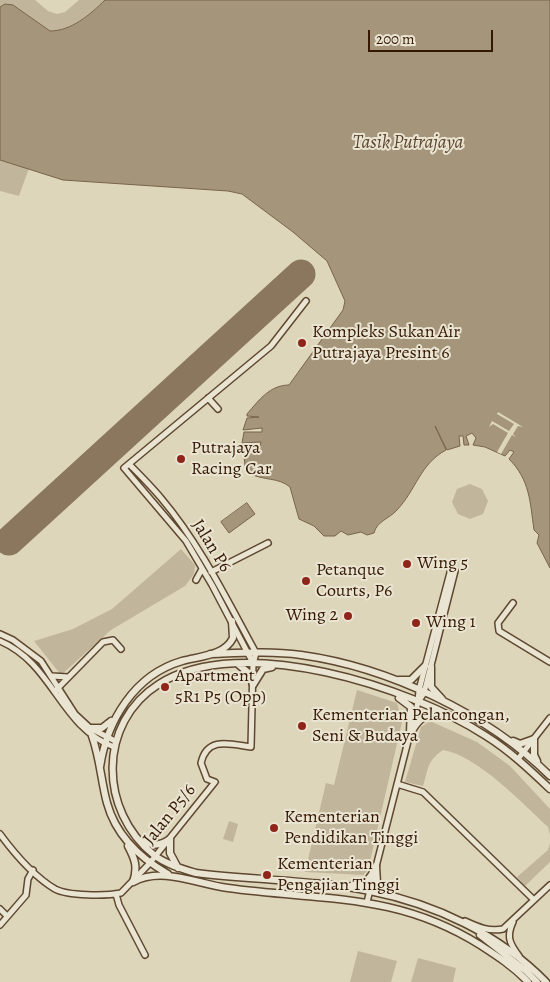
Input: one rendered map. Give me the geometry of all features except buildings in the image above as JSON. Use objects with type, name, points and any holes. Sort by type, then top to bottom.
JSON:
[{"type":"street","points":[[127,466],[271,346],[306,301]]},
{"type":"street","points":[[208,398],[218,409]]},
{"type":"street","name":"Jalan P6","points":[[127,466],[186,540],[202,569],[209,573]]},
{"type":"street","name":"Jalan P6","points":[[127,466],[161,498],[209,573],[252,653]]},
{"type":"street","points":[[209,573],[268,543]]},
{"type":"street","points":[[202,569],[196,580],[209,580]]},
{"type":"street","points":[[367,902],[453,570]]},
{"type":"street","name":"Jalan P6","points":[[209,573],[209,580],[252,653]]},
{"type":"street","points":[[513,603],[498,623],[499,631],[550,662]]},
{"type":"street","points":[[90,728],[106,726],[137,688],[155,674],[180,662],[225,649],[233,638],[232,621]]},
{"type":"street","points":[[0,634],[29,651],[41,661],[52,676],[56,689],[72,718],[92,736],[114,744]]},
{"type":"street","points":[[56,689],[103,642],[113,640],[121,649]]},
{"type":"street","points":[[0,641],[21,653],[36,666],[75,714],[106,741]]},
{"type":"street","name":"Jalan P5/6","points":[[116,894],[121,893],[150,864],[215,782],[207,779],[201,762],[206,749],[213,743],[224,742],[252,747],[252,653]]},
{"type":"street","points":[[210,654],[300,655],[327,660],[396,680],[453,708],[505,738],[524,751],[550,776]]},
{"type":"street","points":[[235,664],[247,669],[253,685]]},
{"type":"street","points":[[550,789],[518,759],[485,735],[418,702],[338,673],[283,665],[235,664],[188,670],[159,684],[145,694],[126,717],[114,744],[112,775],[116,801],[137,838],[155,856],[179,868],[196,873],[240,879],[370,891],[438,911],[494,931],[503,929],[550,885]]},
{"type":"street","points":[[253,685],[263,669],[283,665]]},
{"type":"street","points":[[396,680],[411,680],[428,667]]},
{"type":"street","points":[[428,667],[432,689],[453,708]]},
{"type":"street","points":[[52,676],[68,677]]},
{"type":"street","points":[[378,687],[403,700],[411,707],[410,733]]},
{"type":"street","points":[[100,768],[106,741],[117,714]]},
{"type":"street","points":[[410,733],[418,720],[424,716],[450,717]]},
{"type":"street","points":[[518,759],[550,718]]},
{"type":"street","points":[[92,736],[110,812],[135,860],[137,871],[133,882]]},
{"type":"street","points":[[505,738],[520,744],[534,739]]},
{"type":"street","points":[[534,739],[534,755],[539,765]]},
{"type":"street","points":[[397,784],[423,792],[533,899]]},
{"type":"street","points":[[1,837],[33,870],[62,892],[116,894],[119,905],[145,954]]},
{"type":"street","points":[[137,838],[152,846],[162,844],[170,839]]},
{"type":"street","points":[[170,839],[170,853],[179,868]]},
{"type":"street","points":[[126,841],[150,864],[176,878]]},
{"type":"street","points":[[335,887],[360,885],[370,879],[376,866]]},
{"type":"street","points":[[376,866],[377,883],[402,900],[465,926],[501,952],[537,982]]},
{"type":"street","points":[[0,925],[26,895],[28,879],[33,870]]},
{"type":"street","points":[[133,882],[144,876],[157,874],[228,888],[367,902],[408,911],[435,920],[467,933],[501,952]]},
{"type":"street","points":[[316,896],[317,885]]},
{"type":"street","points":[[0,909],[8,916]]},
{"type":"street","points":[[438,911],[470,925],[521,959],[546,982]]},
{"type":"street","points":[[515,919],[510,929],[509,943],[521,959]]},
{"type":"street","points":[[435,920],[488,950],[528,982]]},
{"type":"shaded area","points":[[0,0],[35,0],[48,11],[57,14],[65,12],[79,0],[105,0],[87,16],[73,25],[50,31],[13,5],[2,5],[0,7]]},
{"type":"shaded area","points":[[0,160],[29,168],[19,196],[0,191]]},
{"type":"shaded area","points":[[470,484],[482,489],[488,501],[483,514],[470,519],[458,514],[452,502],[457,489]]},
{"type":"shaded area","points":[[181,549],[195,565],[194,574],[185,586],[111,630],[61,675],[34,641],[73,629],[112,609]]},
{"type":"shaded area","points":[[357,690],[397,703],[402,722],[368,870],[363,875],[305,872],[326,783],[334,785]]},
{"type":"shaded area","points":[[430,721],[477,742],[510,766],[550,809],[550,835],[548,827],[513,794],[471,761],[456,754],[443,750],[438,754],[429,766],[423,786],[405,782],[421,727]]},
{"type":"shaded area","points":[[229,821],[238,824],[233,842],[223,839]]},
{"type":"shaded area","points":[[550,843],[550,862],[525,886],[517,877],[548,850]]},
{"type":"shaded area","points":[[358,951],[397,961],[391,982],[350,982]]},
{"type":"shaded area","points":[[418,958],[456,968],[453,982],[411,982]]},
{"type":"water","name":"Tasik Putrajaya","points":[[105,0],[550,0],[550,568],[537,543],[539,535],[534,530],[530,501],[525,483],[509,459],[514,452],[510,450],[505,456],[485,447],[473,445],[476,438],[472,433],[466,436],[469,445],[464,445],[463,436],[459,436],[460,446],[447,450],[435,426],[446,450],[430,462],[397,510],[380,523],[374,533],[367,535],[361,532],[348,535],[341,531],[335,536],[324,536],[314,526],[299,519],[290,487],[281,482],[248,473],[249,466],[245,466],[243,446],[260,446],[261,442],[242,443],[244,432],[262,432],[262,428],[243,430],[247,418],[259,417],[247,416],[247,414],[271,390],[289,385],[343,310],[345,301],[327,261],[293,232],[242,194],[228,191],[63,180],[0,160],[0,7],[5,4],[13,5],[50,31],[73,25],[87,16]]},
{"type":"water","points":[[247,503],[255,514],[229,533],[221,522]]},
{"type":"pier","points":[[498,412],[523,427],[518,426],[513,434],[516,437],[512,435],[501,454],[497,452],[508,433],[493,424],[489,427],[492,421],[509,431],[514,424],[497,414]]},
{"type":"runway","points":[[9,541],[301,274]]},
{"type":"place","name":"Kompleks Sukan Air Putrajaya Presint 6","points":[[302,343]]},
{"type":"place","name":"Putrajaya Racing Car","points":[[181,459]]},
{"type":"place","name":"Wing 5","points":[[407,564]]},
{"type":"place","name":"Petanque Courts, P6","points":[[306,581]]},
{"type":"place","name":"Wing 2","points":[[348,616]]},
{"type":"place","name":"Wing 1","points":[[416,623]]},
{"type":"place","name":"Apartment 5R1 P5 (Opp)","points":[[165,687]]},
{"type":"place","name":"Kementerian Pelancongan, Seni & Budaya","points":[[302,726]]},
{"type":"place","name":"Kementerian Pendidikan Tinggi","points":[[274,828]]},
{"type":"place","name":"Kementerian Pengajian Tinggi","points":[[267,875]]}]
